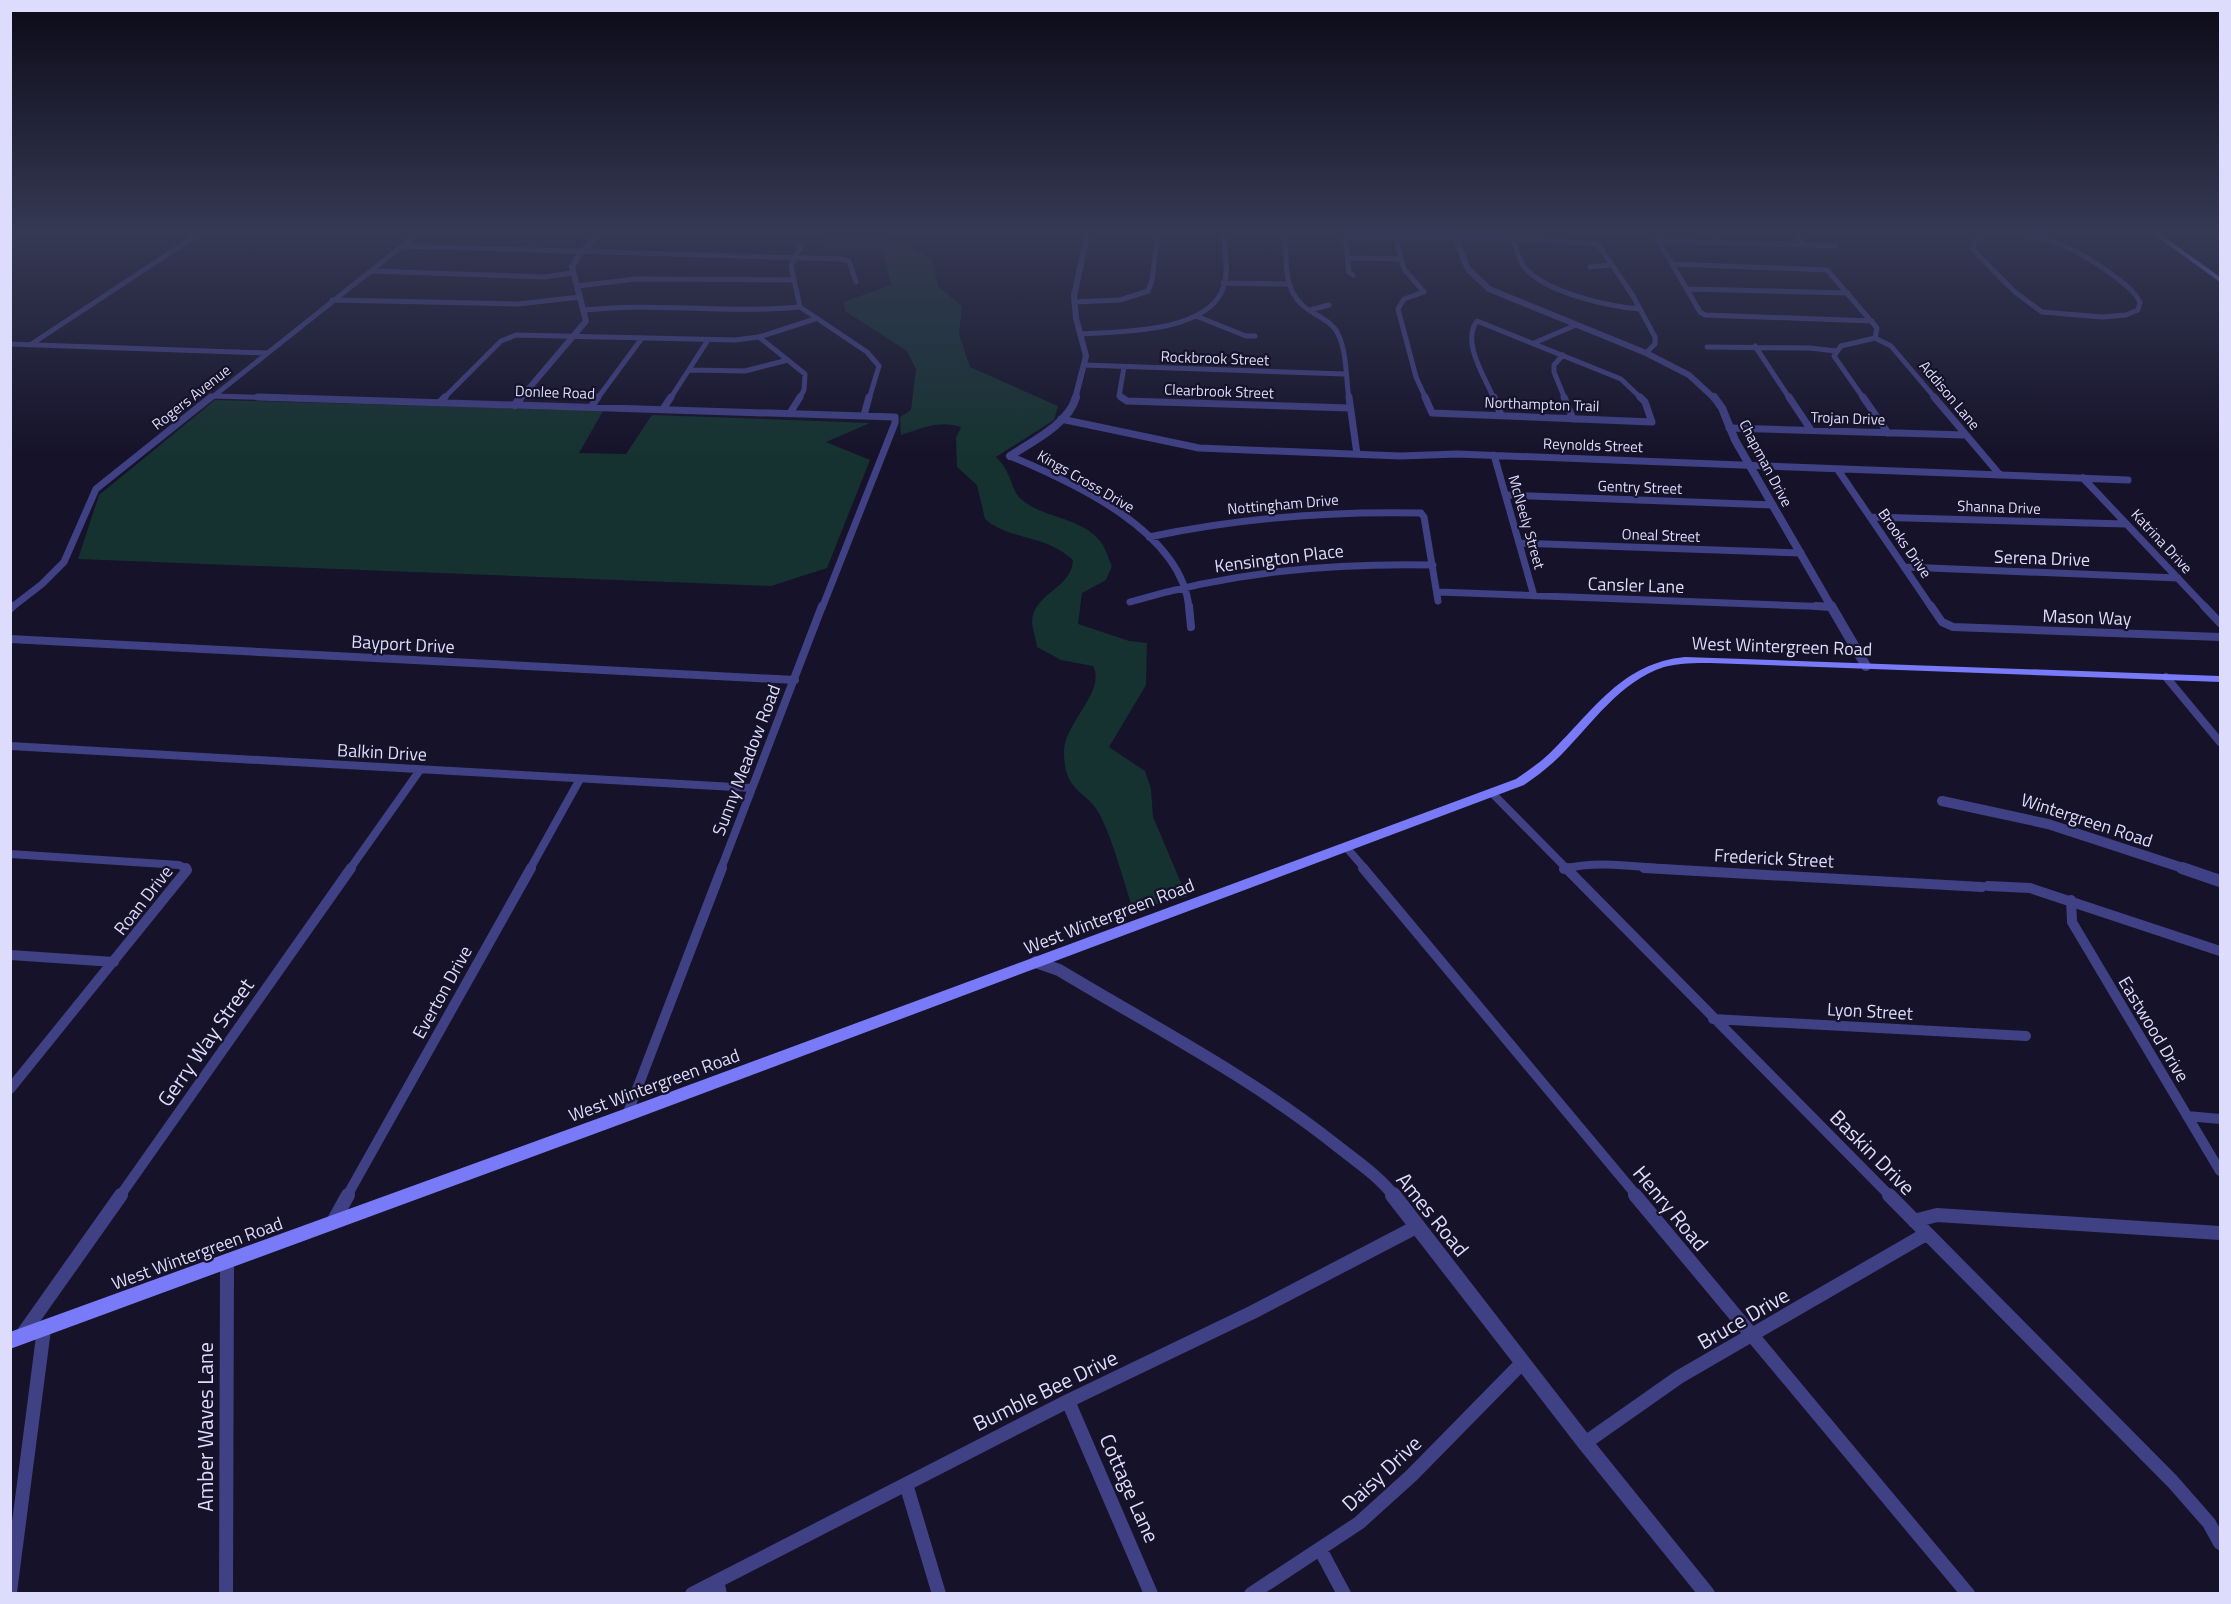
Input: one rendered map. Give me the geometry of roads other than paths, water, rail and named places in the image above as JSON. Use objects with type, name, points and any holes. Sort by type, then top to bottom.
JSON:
[{"type":"main road","name":"West Wintergreen Road","points":[[16,1338],[627,1115],[1520,782],[1547,765],[1626,683],[1660,665],[1710,660],[2220,680]]},
{"type":"street","points":[[29,345],[89,306]]},
{"type":"street","name":"Rogers Avenue","points":[[10,609],[63,564],[74,541],[86,502],[96,489],[325,306]]},
{"type":"street","points":[[515,405],[586,321],[583,306]]},
{"type":"street","points":[[585,310],[619,306],[759,310],[800,307],[877,361],[879,373],[864,415]]},
{"type":"street","points":[[1010,456],[1060,419],[1074,404],[1086,356],[1083,334],[1076,318],[1074,306]]},
{"type":"street","points":[[1083,334],[1149,328],[1196,316],[1208,306]]},
{"type":"street","points":[[1305,306],[1338,331],[1357,454]]},
{"type":"street","points":[[1310,310],[1326,306]]},
{"type":"street","name":"Northampton Trail","points":[[1400,306],[1398,309],[1416,377],[1432,413],[1652,422],[1645,402],[1627,383],[1563,355]]},
{"type":"street","name":"Chapman Drive","points":[[1527,306],[1647,353],[1689,375],[1710,392],[1722,408],[1729,428],[1749,464],[1866,666]]},
{"type":"street","points":[[1619,306],[1640,309]]},
{"type":"street","points":[[1638,306],[1656,340],[1647,353]]},
{"type":"street","points":[[1697,306],[1700,312],[1714,316],[1872,321]]},
{"type":"street","points":[[1859,306],[1877,328],[1875,338],[1841,346],[1834,356],[1888,433]]},
{"type":"street","points":[[2034,306],[2042,312],[2053,315],[2108,316],[2134,313],[2139,306]]},
{"type":"street","points":[[1196,316],[1246,336],[1255,336]]},
{"type":"street","points":[[440,402],[504,339],[520,335],[708,340],[759,337],[815,319]]},
{"type":"street","points":[[1501,416],[1470,340],[1471,329],[1478,321],[1563,355],[1554,364],[1554,372],[1573,419]]},
{"type":"street","points":[[1534,343],[1576,325]]},
{"type":"street","points":[[759,337],[802,370],[806,379],[804,390],[790,413]]},
{"type":"street","points":[[591,407],[642,338]]},
{"type":"street","name":"Addison Lane","points":[[1875,338],[1891,346],[2000,475]]},
{"type":"street","points":[[663,409],[708,340]]},
{"type":"street","points":[[10,344],[266,353]]},
{"type":"street","points":[[1707,347],[1710,345],[1755,346],[1836,351]]},
{"type":"street","points":[[1755,346],[1811,430]]},
{"type":"street","points":[[689,370],[745,371],[788,360]]},
{"type":"street","name":"Rockbrook Street","points":[[1084,365],[1345,374]]},
{"type":"street","name":"Clearbrook Street","points":[[1124,367],[1119,396],[1127,401],[1350,408]]},
{"type":"street","name":"Donlee Road","points":[[214,396],[895,417]]},
{"type":"street","name":"Sunny Meadow Road","points":[[627,1115],[870,482],[895,423],[895,417]]},
{"type":"street","name":"Reynolds Street","points":[[1060,419],[1199,448],[1357,454],[1494,455],[2128,480]]},
{"type":"street","name":"Trojan Drive","points":[[1729,428],[1965,435]]},
{"type":"street","name":"McNeely Street","points":[[1494,455],[1534,596]]},
{"type":"street","name":"Kings Cross Drive","points":[[1010,456],[1055,475],[1113,508],[1149,537],[1164,553],[1186,587],[1191,627]]},
{"type":"street","name":"Brooks Drive","points":[[1838,470],[1942,622],[1953,627]]},
{"type":"street","name":"Katrina Drive","points":[[2083,478],[2220,623]]},
{"type":"street","name":"Gentry Street","points":[[1506,495],[1773,505]]},
{"type":"street","name":"Nottingham Drive","points":[[1149,537],[1206,524],[1312,513],[1421,513],[1424,517],[1433,565]]},
{"type":"street","name":"Shanna Drive","points":[[1870,517],[2126,524]]},
{"type":"street","name":"Oneal Street","points":[[1520,543],[1801,553]]},
{"type":"street","name":"Kensington Place","points":[[1130,602],[1186,587],[1315,565],[1433,565]]},
{"type":"street","points":[[1433,565],[1438,601]]},
{"type":"street","name":"Serena Drive","points":[[1905,567],[2178,578]]},
{"type":"street","name":"Cansler Lane","points":[[1438,592],[1832,607]]},
{"type":"street","name":"Mason Way","points":[[1953,627],[2220,637]]},
{"type":"street","name":"Bayport Drive","points":[[10,639],[795,680]]},
{"type":"street","points":[[2166,677],[2220,742]]},
{"type":"street","name":"Balkin Drive","points":[[10,746],[752,788]]},
{"type":"street","name":"Gerry Way Street","points":[[16,1338],[420,770]]},
{"type":"street","name":"Everton Drive","points":[[333,1222],[580,779]]},
{"type":"street","name":"Baskin Drive","points":[[1492,793],[1564,869],[2174,1482],[2209,1523],[2220,1543]]},
{"type":"street","name":"Wintergreen Road","points":[[1942,801],[1983,807],[2037,820],[2220,881]]},
{"type":"street","name":"Henry Road","points":[[1346,847],[1968,1593]]},
{"type":"street","name":"Roan Drive","points":[[10,854],[185,866],[187,870],[10,1089]]},
{"type":"street","name":"Frederick Street","points":[[1564,869],[1578,865],[1596,865],[2030,888],[2220,951]]},
{"type":"street","name":"Eastwood Drive","points":[[2071,900],[2072,922],[2220,1171]]},
{"type":"street","points":[[10,955],[114,962]]},
{"type":"street","name":"Ames Road","points":[[1036,962],[1059,970],[1126,1008],[1285,1107],[1385,1184],[1585,1443],[1707,1593]]},
{"type":"street","name":"Lyon Street","points":[[1713,1018],[2026,1036]]},
{"type":"street","points":[[2187,1116],[2220,1119]]},
{"type":"street","points":[[1914,1221],[1923,1216],[1936,1215],[2220,1233]]},
{"type":"street","name":"Bumble Bee Drive","points":[[692,1593],[718,1587],[906,1484],[1068,1401],[1253,1312],[1418,1226]]},
{"type":"street","name":"Bruce Drive","points":[[1585,1443],[1679,1377],[1926,1234]]},
{"type":"street","name":"Amber Waves Lane","points":[[226,1593],[227,1261]]},
{"type":"street","points":[[10,1592],[44,1329]]},
{"type":"street","name":"Daisy Drive","points":[[1251,1593],[1359,1523],[1523,1362]]},
{"type":"street","name":"Cottage Lane","points":[[1068,1401],[1151,1593]]},
{"type":"street","points":[[906,1484],[939,1593]]},
{"type":"street","points":[[1320,1549],[1344,1593]]}]
